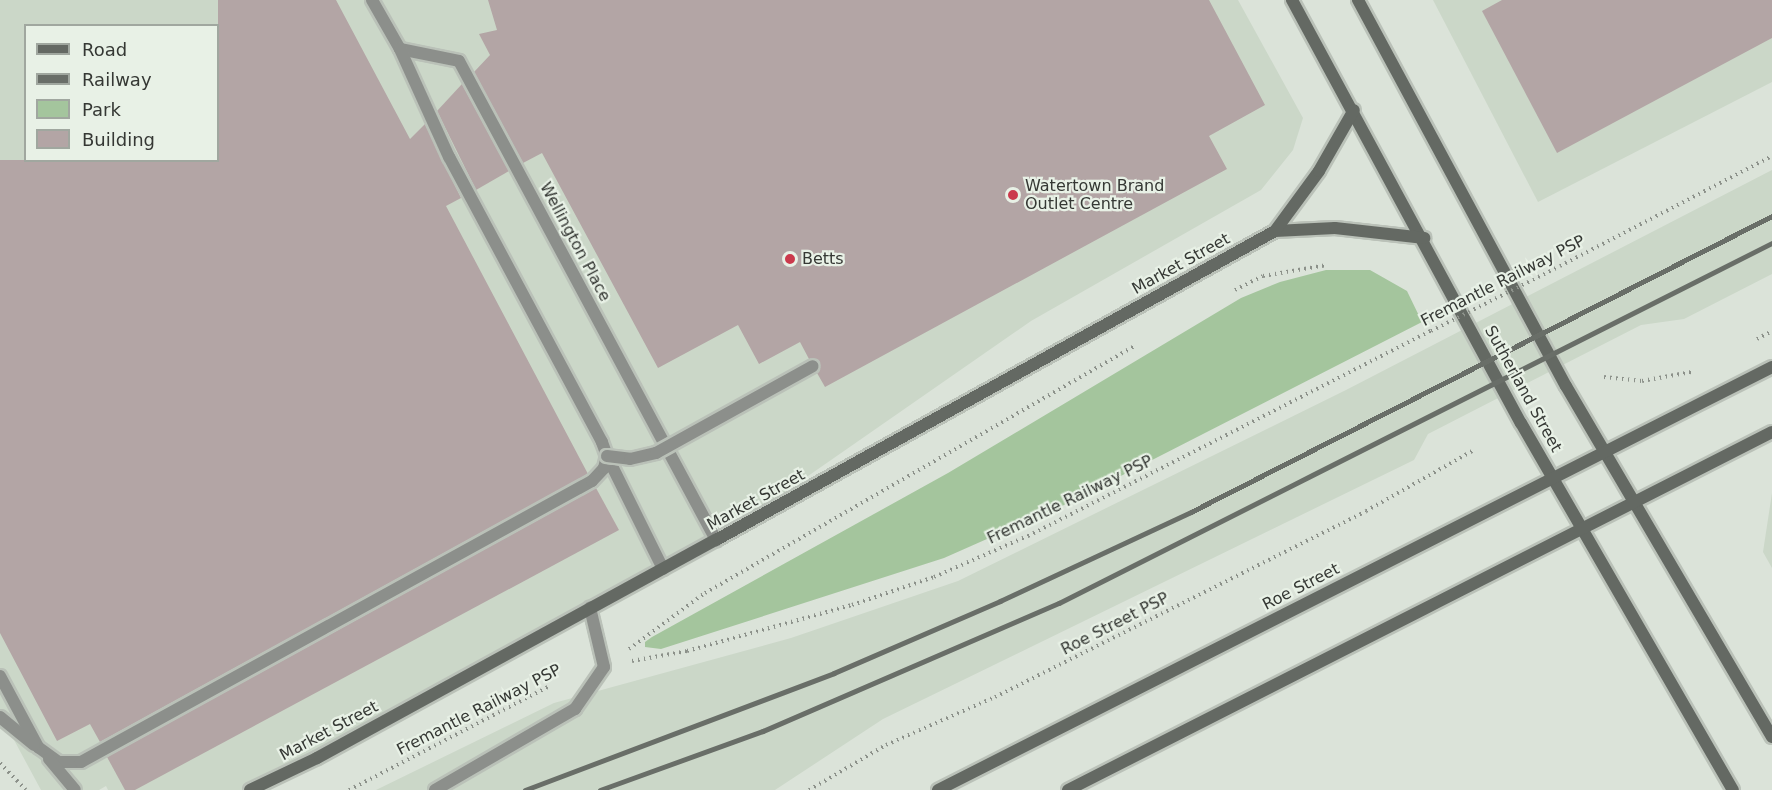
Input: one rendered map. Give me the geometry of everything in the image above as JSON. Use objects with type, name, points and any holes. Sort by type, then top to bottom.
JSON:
[{"type":"main road","name":"Sutherland Street","points":[[1293,0],[1553,478],[1733,790]]},
{"type":"main road","points":[[1358,0],[1604,452],[1772,736]]},
{"type":"main road","name":"Market Street","points":[[249,790],[317,758],[1275,231],[1319,171],[1354,111]]},
{"type":"main road","name":"Market Street","points":[[1275,231],[1335,228],[1424,238]]},
{"type":"main road","name":"Roe Street","points":[[938,790],[1772,367]]},
{"type":"main road","points":[[1068,790],[1772,432]]},
{"type":"lane","points":[[372,0],[400,49],[449,157],[607,456],[663,569]]},
{"type":"lane","name":"Wellington Place","points":[[400,49],[459,61],[716,540]]},
{"type":"lane","points":[[607,456],[630,459],[656,453],[813,366]]},
{"type":"lane","points":[[0,676],[38,747],[60,762],[81,762],[592,481],[604,468],[607,456]]},
{"type":"lane","points":[[435,790],[575,709],[604,667],[591,608]]},
{"type":"lane","points":[[0,717],[58,768],[75,790]]},
{"type":"path","name":"Fremantle Railway PSP","points":[[604,667],[687,651],[852,604],[934,577],[1028,536],[1772,156]]},
{"type":"path","points":[[1224,296],[1263,276],[1327,265]]},
{"type":"path","points":[[1752,341],[1772,331]]},
{"type":"path","points":[[604,667],[705,593],[1142,342]]},
{"type":"path","points":[[1604,376],[1642,381],[1702,367]]},
{"type":"path","name":"Roe Street PSP","points":[[809,790],[886,745],[1005,692],[1430,477],[1472,451]]},
{"type":"path","name":"Fremantle Railway PSP","points":[[349,790],[552,686]]},
{"type":"path","points":[[0,763],[26,790]]},
{"type":"shaded area","points":[[0,0],[1238,0],[1303,118],[1293,150],[1261,190],[1031,321],[716,540],[250,790],[108,790],[106,786],[99,790],[41,790],[0,714]]},
{"type":"shaded area","points":[[1433,0],[1772,0],[1772,82],[1538,202]]},
{"type":"shaded area","points":[[1772,170],[1772,274],[1684,319],[1641,325],[1428,434],[1414,460],[883,719],[775,790],[376,790],[554,703],[791,638],[958,581],[1346,390]]},
{"type":"shaded area","points":[[1772,493],[1772,568],[1763,552]]},
{"type":"green space","points":[[1326,270],[1370,270],[1407,291],[1422,322],[1064,505],[944,558],[661,649],[645,647],[645,642],[652,637],[948,473],[1241,298],[1280,282]]},
{"type":"building","points":[[218,0],[336,0],[410,139],[425,124],[461,198],[446,206],[588,474],[100,742],[90,724],[57,741],[0,633],[0,160],[219,162]]},
{"type":"building","name":"Watertown Brand Outlet Centre","points":[[488,0],[1209,0],[1265,105],[1209,136],[1227,169],[825,387],[817,373],[820,363],[809,359],[800,342],[759,364],[738,325],[658,368],[542,153],[523,163],[474,72],[490,55],[479,34],[497,30]]},
{"type":"building","points":[[1502,0],[1772,0],[1772,38],[1557,153],[1482,11]]},
{"type":"building","points":[[462,84],[509,171],[476,190],[437,111]]},
{"type":"building","points":[[596,488],[619,530],[135,790],[125,790],[107,757]]},
{"type":"railway","points":[[525,790],[834,673],[1000,601],[1191,512],[1772,216]]},
{"type":"railway","points":[[600,790],[763,731],[1059,603],[1772,243]]},
{"type":"place","name":"Watertown Brand Outlet Centre","points":[[1013,195]]},
{"type":"place","name":"Betts","points":[[790,259]]}]
